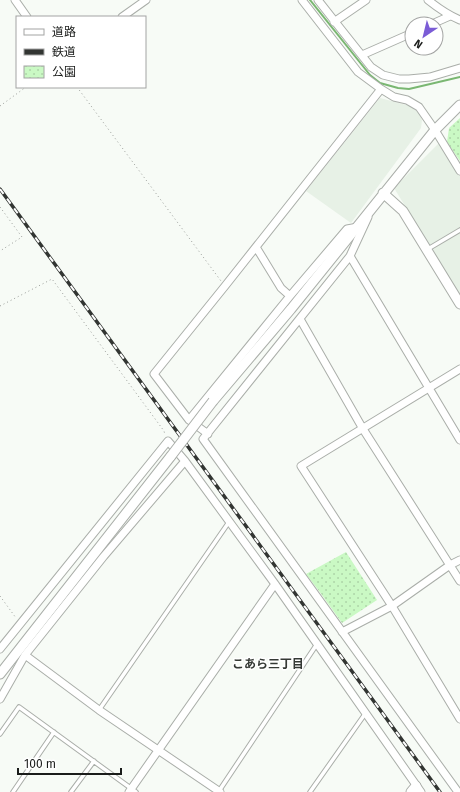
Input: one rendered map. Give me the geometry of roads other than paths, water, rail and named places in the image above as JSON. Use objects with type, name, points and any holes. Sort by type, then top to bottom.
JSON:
[{"type":"street","points":[[15,0],[26,16]]},
{"type":"street","points":[[123,16],[146,0]]},
{"type":"street","points":[[302,0],[358,72],[381,90],[394,97],[407,100],[419,107],[460,171]]},
{"type":"street","points":[[318,0],[371,67],[383,75],[399,79],[430,77],[460,68]]},
{"type":"street","points":[[334,22],[366,0]]},
{"type":"street","points":[[428,0],[442,11],[460,20]]},
{"type":"street","points":[[444,19],[450,16]]},
{"type":"street","points":[[362,55],[404,37]]},
{"type":"street","points":[[340,47],[349,40]]},
{"type":"street","points":[[208,434],[189,420],[154,374],[381,90]]},
{"type":"street","points":[[0,674],[214,401],[358,227],[383,193],[435,130],[460,105]]},
{"type":"street","points":[[383,193],[403,211],[460,304]]},
{"type":"street","points":[[372,208],[350,256],[203,439],[458,792]]},
{"type":"street","points":[[189,420],[290,296],[347,229],[358,227]]},
{"type":"street","points":[[256,247],[281,288],[290,296]]},
{"type":"street","points":[[350,256],[460,440]]},
{"type":"street","points":[[300,319],[363,429],[460,580]]},
{"type":"street","points":[[460,369],[301,466],[392,606],[460,720]]},
{"type":"street","points":[[0,649],[168,441],[185,461],[275,584],[366,714],[416,790]]},
{"type":"street","points":[[0,699],[25,655],[104,556],[185,461]]},
{"type":"street","points":[[342,632],[392,606],[450,565],[460,560]]},
{"type":"street","points":[[132,791],[275,584]]},
{"type":"street","points":[[25,655],[98,710],[219,792]]},
{"type":"lane","points":[[427,250],[460,230]]},
{"type":"lane","points":[[98,710],[230,522]]},
{"type":"lane","points":[[219,792],[317,644]]},
{"type":"lane","points":[[0,734],[19,707],[94,761],[132,791]]},
{"type":"lane","points":[[310,792],[366,714]]},
{"type":"lane","points":[[13,792],[54,732]]},
{"type":"lane","points":[[71,792],[94,761]]},
{"type":"waterway","points":[[310,0],[370,75],[380,83],[398,88],[409,89],[460,77]]},
{"type":"railway","points":[[0,189],[440,792]]},
{"type":"district","name":"こあら三丁目","points":[[268,664]]}]
